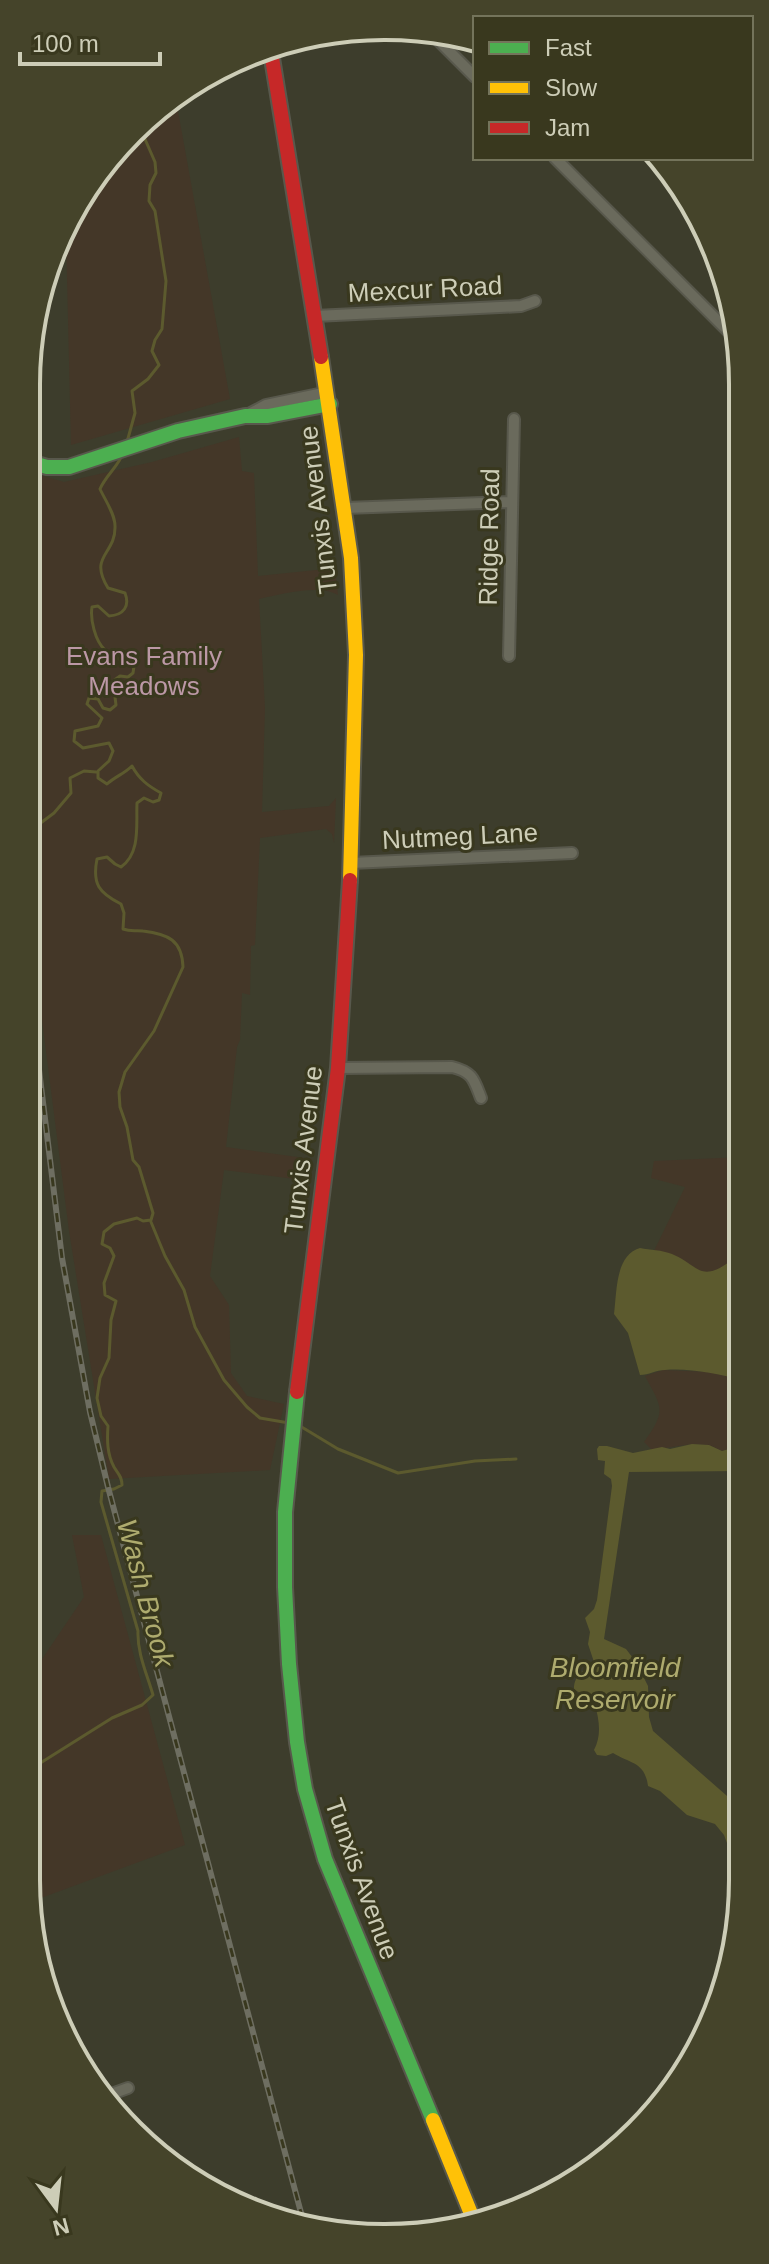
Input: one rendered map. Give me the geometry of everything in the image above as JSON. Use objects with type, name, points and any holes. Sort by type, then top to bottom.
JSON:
[{"type":"main road","name":"Tunxis Avenue","points":[[272,59],[345,508],[356,655],[351,863],[338,1068],[285,1512],[290,1677],[297,1742],[316,1832],[338,1893],[471,2213]]},
{"type":"main road","points":[[40,466],[69,467],[178,431],[245,416],[268,416],[329,398]]},
{"type":"street","points":[[444,46],[473,75]]},
{"type":"street","points":[[557,160],[724,327]]},
{"type":"street","name":"Mexcur Road","points":[[315,316],[521,306],[535,301]]},
{"type":"street","name":"Ridge Road","points":[[509,656],[514,419]]},
{"type":"street","points":[[345,508],[511,502]]},
{"type":"street","name":"Nutmeg Lane","points":[[351,863],[572,853]]},
{"type":"street","points":[[338,1068],[452,1067],[466,1070],[475,1081],[481,1098]]},
{"type":"street","points":[[114,2093],[128,2088]]},
{"type":"green space","points":[[178,109],[230,399],[71,445],[66,252],[86,212],[111,175],[157,125]]},
{"type":"green space","name":"Evans Family Meadows","points":[[239,437],[242,471],[254,473],[258,576],[326,569],[334,561],[338,595],[310,590],[259,599],[265,708],[262,812],[329,806],[336,798],[334,843],[332,834],[326,829],[260,838],[250,995],[242,993],[240,1040],[226,1147],[312,1159],[310,1181],[224,1170],[210,1276],[229,1305],[231,1373],[247,1396],[284,1404],[270,1470],[109,1479],[69,1231],[40,1004],[40,475],[64,482],[152,462]]},
{"type":"green space","points":[[729,1158],[729,1263],[717,1270],[699,1271],[676,1257],[654,1251],[685,1187],[651,1178],[654,1161]]},
{"type":"green space","points":[[663,1370],[709,1372],[729,1377],[729,1449],[722,1451],[709,1445],[692,1444],[652,1450],[644,1442],[656,1423],[660,1409],[645,1376]]},
{"type":"green space","points":[[72,1535],[101,1535],[185,1845],[41,1898],[40,1662],[84,1597]]},
{"type":"water","points":[[640,1248],[672,1254],[705,1272],[729,1262],[729,1377],[684,1370],[662,1370],[640,1375],[628,1333],[614,1314],[622,1266],[632,1252]]},
{"type":"water","name":"Bloomfield Reservoir","points":[[692,1444],[709,1445],[722,1451],[729,1449],[729,1471],[629,1472],[604,1639],[626,1649],[636,1662],[648,1686],[649,1717],[653,1731],[729,1798],[729,1845],[715,1824],[687,1815],[660,1791],[648,1786],[644,1772],[636,1765],[613,1753],[597,1755],[594,1750],[599,1727],[595,1704],[574,1689],[578,1676],[594,1662],[585,1618],[594,1609],[597,1600],[612,1486],[611,1479],[604,1474],[605,1461],[598,1460],[597,1449],[607,1446],[633,1453],[662,1447],[670,1449]]},
{"type":"waterway","name":"Wash Brook","points":[[127,442],[135,413],[132,391],[148,379],[159,365],[152,351],[162,329],[166,281],[155,211],[149,201],[150,185],[156,173],[155,162],[144,138]]},
{"type":"waterway","name":"Wash Brook","points":[[40,1763],[112,1718],[142,1705],[153,1695],[101,1502],[102,1491],[122,1485],[110,1457],[108,1426],[101,1416],[97,1398],[100,1378],[109,1358],[111,1320],[116,1301],[105,1295],[104,1283],[114,1256],[110,1248],[102,1244],[104,1232],[114,1224],[137,1218],[151,1220],[153,1213],[139,1167],[133,1160],[119,1092],[125,1072],[154,1031],[183,967],[180,950],[172,940],[152,932],[123,929],[121,904],[102,892],[96,875],[97,859],[107,857],[121,867],[127,861],[135,846],[137,803],[144,798],[153,802],[159,800],[161,793],[144,782],[132,766],[107,784],[98,778],[98,771],[109,761],[113,751],[109,743],[83,748],[74,741],[75,731],[98,726],[102,718],[87,704],[89,698],[98,699],[103,708],[110,710],[116,705],[113,681],[133,673],[134,666],[111,655],[101,646],[92,618],[92,607],[98,606],[109,616],[119,614],[126,606],[125,593],[108,588],[101,568],[112,543],[115,521],[100,489],[123,453]]},
{"type":"waterway","points":[[40,824],[71,793],[70,778],[84,771],[96,772]]},
{"type":"waterway","points":[[151,1222],[184,1290],[195,1327],[224,1380],[260,1418],[289,1423]]},
{"type":"waterway","points":[[300,1426],[338,1449],[398,1473],[475,1461],[516,1459]]},
{"type":"railway","points":[[40,1078],[62,1258],[90,1412],[301,2213]]},
{"type":"traffic: fast","points":[[40,465],[69,467],[178,431],[245,416],[268,416],[330,404]]},
{"type":"traffic: fast","points":[[297,1392],[285,1512],[285,1587],[289,1664],[305,1789],[325,1859],[433,2120]]},
{"type":"traffic: slow","points":[[321,357],[351,558],[356,655],[350,880]]},
{"type":"traffic: slow","points":[[433,2120],[471,2213]]},
{"type":"traffic: jam","points":[[272,59],[321,357]]},
{"type":"traffic: jam","points":[[297,1392],[338,1068],[350,880]]}]
